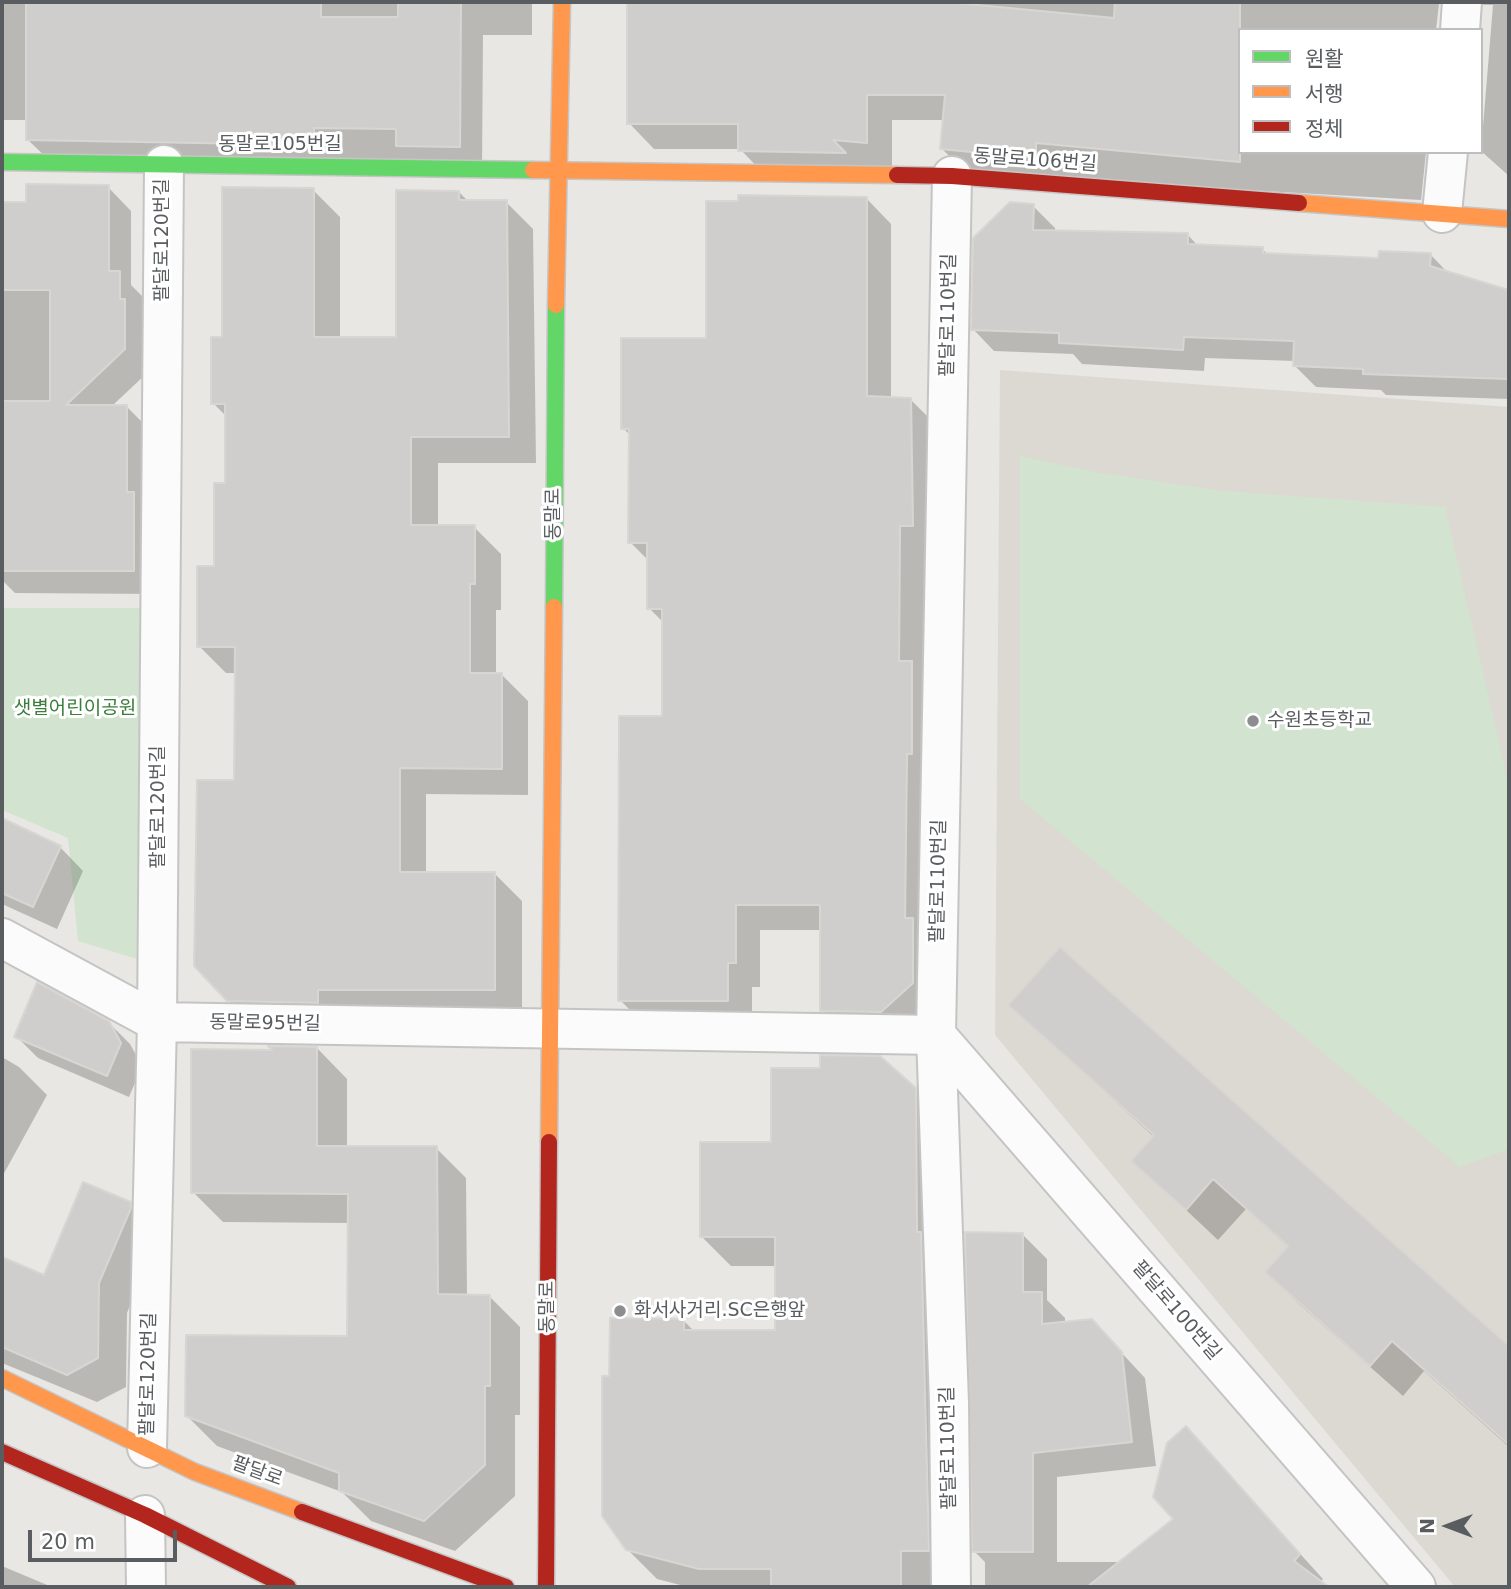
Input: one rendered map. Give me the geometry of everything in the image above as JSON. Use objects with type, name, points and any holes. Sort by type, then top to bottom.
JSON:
[{"type":"street","name":"동말로","points":[[547,1587],[557,168],[562,2]]},
{"type":"street","points":[[1460,28],[1462,2]]},
{"type":"street","points":[[1442,213],[1448,154]]},
{"type":"street","name":"동말로105번길","points":[[2,162],[557,168]]},
{"type":"street","name":"팔달로120번길","points":[[147,1448],[157,1022],[164,165]]},
{"type":"street","name":"동말로106번길","points":[[557,168],[952,176],[1509,219]]},
{"type":"street","name":"팔달로110번길","points":[[951,1587],[949,1404],[936,1035],[952,176]]},
{"type":"street","name":"동말로95번길","points":[[2,938],[157,1022],[550,1027]]},
{"type":"street","points":[[550,1027],[936,1035]]},
{"type":"street","name":"팔달로100번길","points":[[936,1035],[1416,1587]]},
{"type":"street","name":"팔달로","points":[[2,1378],[195,1472],[506,1587]]},
{"type":"street","points":[[2,1452],[145,1515],[288,1587]]},
{"type":"street","points":[[145,1515],[146,1587]]},
{"type":"shaded area","name":"수원초등학교","points":[[1000,370],[1509,407],[1509,1587],[1455,1587],[995,1035]]},
{"type":"green space","points":[[1020,456],[1094,472],[1223,491],[1445,507],[1509,787],[1509,1149],[1460,1167],[1020,799]]},
{"type":"green space","name":"샛별어린이공원","points":[[2,608],[148,608],[147,962],[78,941],[68,838],[2,810]]},
{"type":"building","points":[[26,2],[321,2],[321,17],[398,17],[398,2],[461,2],[460,147],[396,146],[396,129],[314,128],[314,145],[26,140]]},
{"type":"building","points":[[627,2],[946,2],[1114,18],[1115,2],[1240,2],[1240,162],[1036,143],[1036,158],[940,149],[945,95],[867,95],[867,143],[833,140],[846,153],[738,151],[738,124],[627,124]]},
{"type":"building","points":[[26,184],[109,185],[109,271],[120,271],[120,299],[125,299],[125,349],[66,405],[127,405],[127,492],[134,492],[134,571],[2,571],[2,401],[50,401],[50,290],[2,290],[2,202],[26,202]]},
{"type":"building","points":[[222,187],[314,188],[314,337],[396,337],[396,190],[459,191],[459,200],[507,200],[509,437],[411,437],[411,525],[475,525],[475,584],[470,584],[470,673],[502,673],[502,769],[400,768],[400,872],[495,872],[495,990],[318,990],[318,1003],[227,1001],[194,966],[197,780],[234,780],[235,647],[197,647],[197,566],[214,566],[214,483],[225,483],[225,404],[211,404],[211,337],[222,337]]},
{"type":"building","points":[[738,195],[867,197],[867,396],[911,398],[913,526],[900,526],[899,661],[912,661],[912,754],[907,754],[905,918],[913,918],[913,983],[881,1012],[820,1011],[820,905],[736,905],[736,963],[728,963],[728,1001],[618,1001],[619,716],[662,716],[662,609],[647,609],[647,543],[628,543],[629,429],[621,429],[621,338],[706,338],[706,201],[738,201]]},
{"type":"building","points":[[1010,202],[1034,204],[1033,230],[1188,233],[1188,244],[1263,247],[1263,253],[1378,258],[1379,251],[1431,253],[1430,266],[1509,290],[1509,379],[1363,374],[1363,369],[1293,366],[1294,341],[1184,337],[1183,350],[1059,343],[1059,333],[971,330],[973,238]]},
{"type":"building","points":[[2,818],[61,846],[33,907],[2,893]]},
{"type":"building","points":[[1060,947],[1509,1346],[1509,1445],[1392,1341],[1370,1366],[1265,1272],[1288,1246],[1213,1179],[1186,1210],[1131,1161],[1154,1135],[1008,1005]]},
{"type":"building","points":[[37,982],[109,1021],[121,1043],[107,1076],[14,1037]]},
{"type":"building","points":[[268,1046],[317,1047],[317,1146],[437,1146],[438,1294],[490,1295],[490,1386],[485,1386],[485,1465],[424,1521],[339,1491],[339,1473],[185,1416],[186,1335],[347,1336],[348,1194],[191,1193],[191,1049],[272,1050]]},
{"type":"building","points":[[820,1055],[880,1056],[916,1088],[917,1232],[921,1232],[929,1551],[901,1551],[901,1587],[771,1587],[771,1569],[699,1569],[626,1550],[602,1516],[602,1376],[609,1376],[610,1318],[684,1319],[684,1330],[775,1330],[775,1237],[700,1237],[700,1142],[771,1142],[771,1068],[820,1068]]},
{"type":"building","points":[[83,1182],[131,1202],[131,1208],[99,1283],[98,1358],[67,1375],[2,1347],[2,1257],[44,1275]]},
{"type":"building","points":[[965,1232],[1023,1233],[1023,1292],[1042,1292],[1042,1324],[1092,1319],[1122,1352],[1132,1442],[1033,1453],[1033,1552],[972,1552]]},
{"type":"building","points":[[1186,1426],[1300,1554],[1294,1561],[1329,1587],[1087,1587],[1173,1519],[1153,1497],[1167,1443]]},
{"type":"traffic: fast","points":[[2,162],[533,170]]},
{"type":"traffic: fast","points":[[554,607],[556,305]]},
{"type":"traffic: slow","points":[[556,305],[562,2]]},
{"type":"traffic: slow","points":[[533,170],[897,175]]},
{"type":"traffic: slow","points":[[1299,203],[1509,219]]},
{"type":"traffic: slow","points":[[549,1142],[554,607]]},
{"type":"traffic: slow","points":[[2,1378],[195,1472],[302,1512]]},
{"type":"traffic: jam","points":[[897,175],[952,176],[1299,203]]},
{"type":"traffic: jam","points":[[546,1587],[549,1142]]},
{"type":"traffic: jam","points":[[2,1452],[145,1515],[288,1587]]},
{"type":"traffic: jam","points":[[302,1512],[506,1587]]},
{"type":"place","name":"수원초등학교","points":[[1253,721]]},
{"type":"place","name":"화서사거리.SC은행앞","points":[[620,1311]]}]
